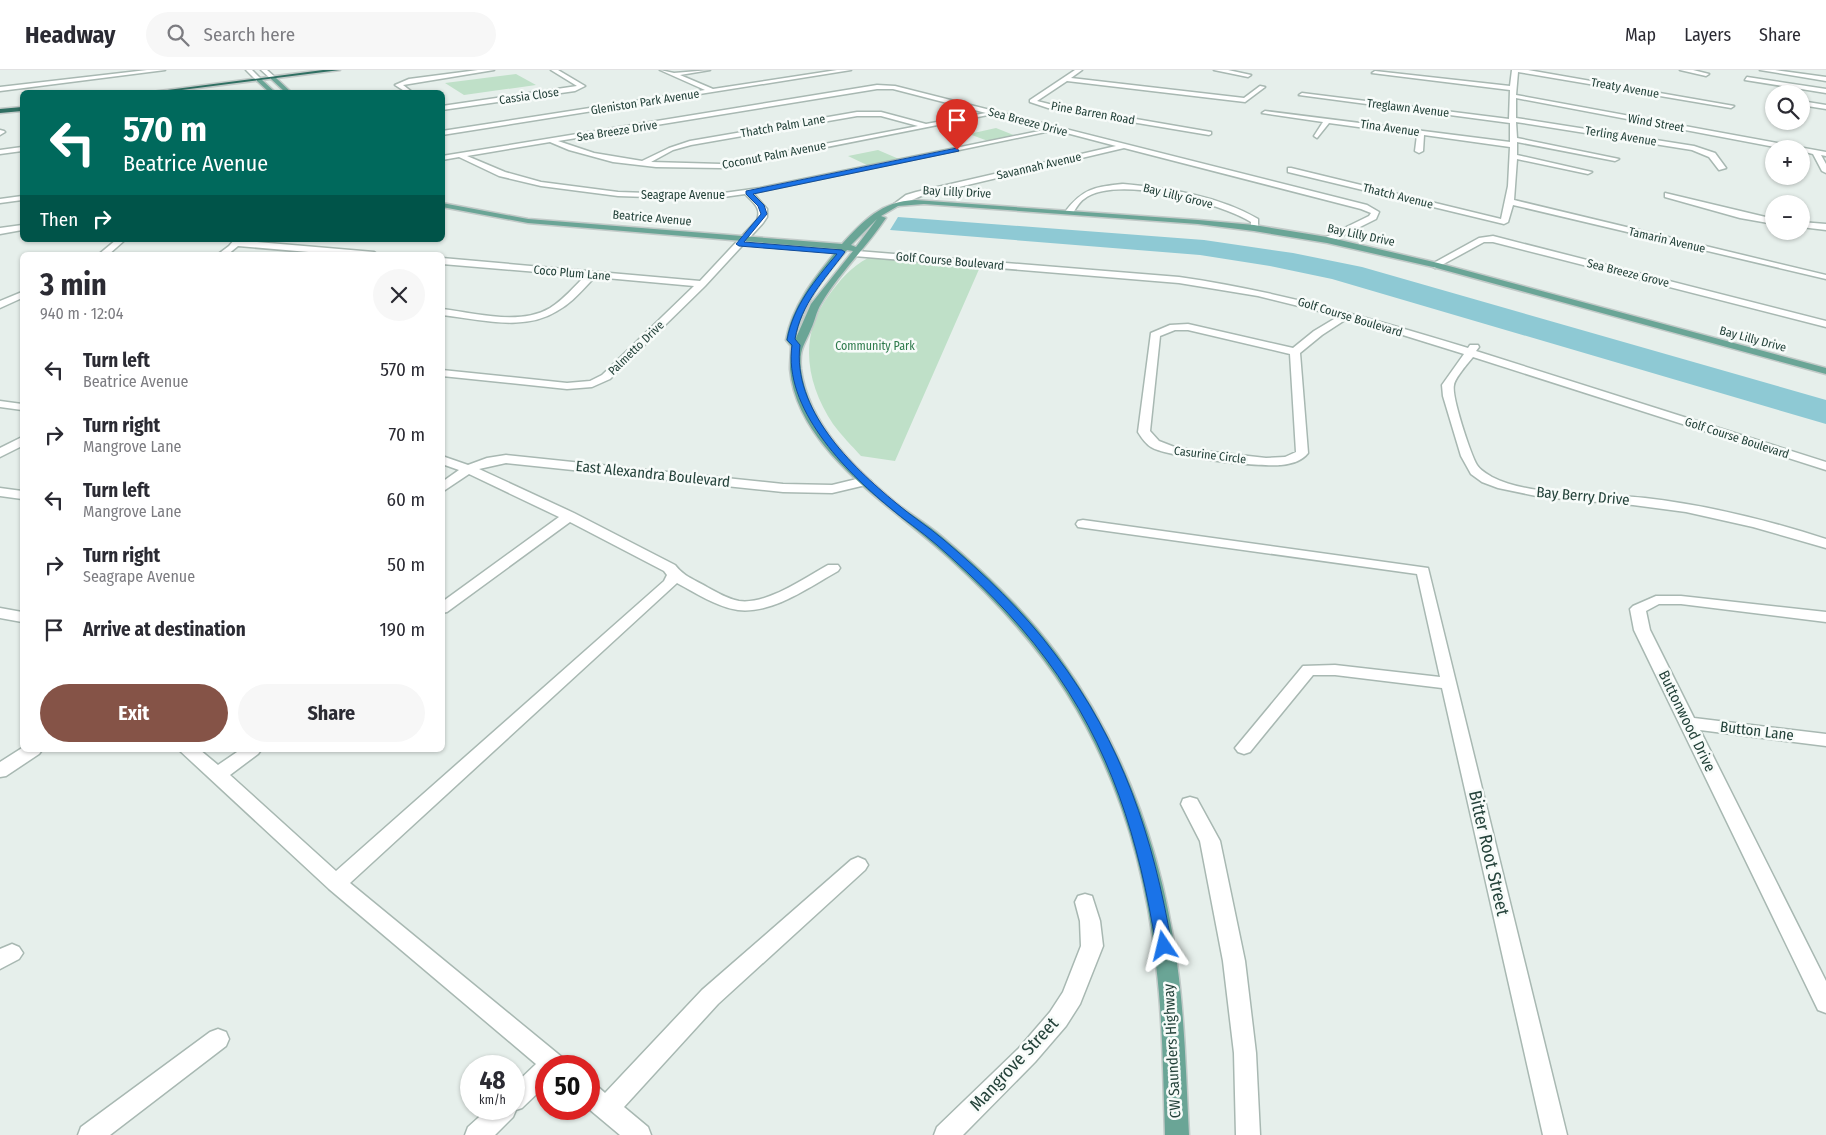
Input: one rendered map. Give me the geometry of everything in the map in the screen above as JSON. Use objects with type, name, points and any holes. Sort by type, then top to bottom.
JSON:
[{"type":"highway","points":[[172,90],[337,70]]},
{"type":"highway","points":[[0,112],[20,109]]},
{"type":"main road","points":[[273,78],[286,90]]},
{"type":"main road","points":[[258,80],[270,90]]},
{"type":"main road","name":"Bay Lilly Drive","points":[[880,213],[898,204],[932,202],[1254,228],[1327,240],[1435,265],[1826,371]]},
{"type":"main road","name":"Beatrice Avenue","points":[[445,206],[528,221],[859,251]]},
{"type":"main road","name":"CW Saunders Highway","points":[[796,345],[791,340],[804,302],[817,282],[844,250],[872,218],[880,213],[882,219],[859,251],[816,303],[802,340],[796,345],[794,358],[802,393],[811,414],[836,450],[865,481],[892,505],[940,542],[1010,607],[1070,684],[1114,763],[1135,818],[1154,887],[1161,926],[1167,965],[1177,1135]]},
{"type":"main road","name":"Beatrice Avenue","points":[[445,214],[480,221],[533,228],[742,241]]},
{"type":"street","points":[[0,89],[162,70]]},
{"type":"street","points":[[249,70],[258,80]]},
{"type":"street","points":[[264,70],[273,78]]},
{"type":"street","points":[[406,90],[398,85],[409,81],[472,71],[491,70]]},
{"type":"street","name":"Cassia Close","points":[[445,108],[575,89],[582,86],[554,70]]},
{"type":"street","points":[[663,70],[714,91]]},
{"type":"street","points":[[673,74],[707,70]]},
{"type":"street","points":[[805,70],[822,74]]},
{"type":"street","name":"Gleniston Park Avenue","points":[[445,133],[848,70]]},
{"type":"street","name":"Pine Barren Road","points":[[1079,70],[1032,101],[1048,106],[1209,133]]},
{"type":"street","points":[[1217,70],[1248,75]]},
{"type":"street","points":[[1510,202],[1514,142],[1512,88],[1516,70]]},
{"type":"street","name":"Treaty Avenue","points":[[1516,70],[1731,106]]},
{"type":"street","points":[[1558,70],[1664,87]]},
{"type":"street","points":[[1683,70],[1706,74]]},
{"type":"street","points":[[1763,70],[1826,79]]},
{"type":"street","points":[[1375,73],[1512,88]]},
{"type":"street","points":[[1066,79],[1245,100],[1262,87]]},
{"type":"street","points":[[1747,79],[1826,91]]},
{"type":"street","name":"Sea Breeze Drive","points":[[445,157],[877,87],[893,87],[1124,147],[1356,204],[1375,212],[1373,216],[1327,240]]},
{"type":"street","name":"Treglawn Avenue","points":[[1302,95],[1512,118]]},
{"type":"street","points":[[1348,95],[1512,118]]},
{"type":"street","name":"Wind Street","points":[[1513,96],[1765,143]]},
{"type":"street","points":[[513,98],[527,105]]},
{"type":"street","points":[[1810,104],[1826,107]]},
{"type":"street","points":[[534,109],[549,117]]},
{"type":"street","name":"Tina Avenue","points":[[1266,113],[1421,133],[1514,142],[1615,159]]},
{"type":"street","name":"Thatch Palm Lane","points":[[644,163],[671,149],[690,143],[858,114],[886,115],[926,126]]},
{"type":"street","name":"Coconut Palm Avenue","points":[[552,141],[573,151],[644,163],[678,166],[720,166],[996,114]]},
{"type":"street","name":"Terling Avenue","points":[[1512,118],[1694,148],[1712,155],[1722,168]]},
{"type":"street","points":[[1317,136],[1328,120]]},
{"type":"street","name":"Seagrape Avenue","points":[[459,155],[502,174],[541,184],[575,189],[677,197],[709,197],[748,193],[1055,129]]},
{"type":"street","points":[[1419,151],[1421,133]]},
{"type":"street","name":"Savannah Avenue","points":[[898,204],[909,197],[919,194],[1124,147]]},
{"type":"street","points":[[0,152],[20,149]]},
{"type":"street","name":"Wind Street","points":[[1810,151],[1826,154]]},
{"type":"street","points":[[1816,152],[1826,171]]},
{"type":"street","points":[[1513,156],[1588,172]]},
{"type":"street","name":"Thatch Avenue","points":[[1291,170],[1504,222],[1510,202]]},
{"type":"street","name":"Bay Lilly Grove","points":[[1069,212],[1076,200],[1093,192],[1113,187],[1140,186],[1242,213],[1255,221],[1254,228]]},
{"type":"street","name":"Palmetto Drive","points":[[445,372],[567,386],[592,384],[606,377],[702,284],[764,214],[761,205],[748,193]]},
{"type":"street","points":[[1668,195],[1765,220]]},
{"type":"street","points":[[0,201],[20,198]]},
{"type":"street","name":"Tamarin Avenue","points":[[1510,202],[1823,277]]},
{"type":"street","points":[[1810,225],[1825,226]]},
{"type":"street","points":[[0,231],[20,228]]},
{"type":"street","name":"Sea Breeze Grove","points":[[1435,265],[1484,239],[1493,239],[1826,324]]},
{"type":"street","points":[[106,252],[119,242]]},
{"type":"street","points":[[224,252],[236,242]]},
{"type":"street","points":[[245,242],[327,252]]},
{"type":"street","name":"Golf Course Boulevard","points":[[859,251],[1222,285],[1286,298],[1471,350],[1826,457]]},
{"type":"street","name":"Golf Course Boulevard","points":[[859,251],[1215,280],[1279,290],[1370,314],[1471,350],[1826,466]]},
{"type":"street","name":"Coco Plum Lane","points":[[445,261],[702,284]]},
{"type":"street","points":[[445,312],[515,319],[534,318],[552,311],[593,274]]},
{"type":"street","points":[[0,305],[20,296]]},
{"type":"street","points":[[1295,352],[1318,333],[1347,315]]},
{"type":"street","name":"Casurine Circle","points":[[1172,327],[1188,327],[1295,352],[1302,453],[1295,459],[1281,462],[1266,462],[1175,451],[1155,444],[1144,432],[1155,336],[1160,331],[1172,327]]},
{"type":"street","name":"Bay Berry Drive","points":[[1471,350],[1448,385],[1449,396],[1468,462],[1476,472],[1496,483],[1529,492],[1651,502],[1686,508],[1781,528],[1826,544]]},
{"type":"street","points":[[0,404],[20,407]]},
{"type":"street","points":[[0,454],[20,442]]},
{"type":"street","name":"East Alexandra Boulevard","points":[[445,486],[468,469],[487,462],[506,459],[783,488],[832,489],[865,481]]},
{"type":"street","points":[[445,461],[468,469],[569,516],[670,568],[674,575],[735,605],[764,604],[833,568]]},
{"type":"street","points":[[0,492],[20,495]]},
{"type":"street","points":[[445,607],[569,516]]},
{"type":"street","name":"Bitter Root Street","points":[[1083,524],[1423,571],[1555,1135]]},
{"type":"street","points":[[336,883],[670,584],[674,575]]},
{"type":"street","name":"Buttonwood Drive","points":[[1826,617],[1681,600],[1656,600],[1638,609],[1642,630],[1826,1003]]},
{"type":"street","points":[[0,613],[20,617]]},
{"type":"street","points":[[1244,748],[1309,670],[1335,670],[1449,683]]},
{"type":"street","name":"Button Lane","points":[[1688,723],[1826,740]]},
{"type":"street","points":[[0,771],[29,752]]},
{"type":"street","points":[[190,752],[336,883],[537,1055]]},
{"type":"street","points":[[218,775],[249,752]]},
{"type":"street","points":[[1190,804],[1210,841],[1231,942],[1245,1053],[1248,1135]]},
{"type":"street","points":[[600,1099],[710,997],[858,865]]},
{"type":"street","name":"Mangrove Street","points":[[946,1135],[1027,1055],[1058,1019],[1072,997],[1092,946],[1090,921],[1085,902]]},
{"type":"street","points":[[90,1135],[218,1039]]},
{"type":"street","points":[[525,1090],[535,1081]]},
{"type":"street","points":[[600,1103],[639,1135]]},
{"type":"street","points":[[477,1135],[493,1120]]},
{"type":"green space","points":[[516,74],[536,85],[464,95],[445,83]]},
{"type":"green space","points":[[996,128],[1016,136],[988,141],[969,134]]},
{"type":"green space","points":[[878,150],[899,159],[869,166],[848,156]]},
{"type":"green space","name":"Community Park","points":[[868,258],[980,267],[895,461],[861,456],[839,432],[824,408],[817,392],[809,360],[813,327],[819,311],[842,279],[856,265]]},
{"type":"water","points":[[898,217],[1204,240],[1293,253],[1362,267],[1826,400],[1826,424],[1332,279],[1270,266],[1200,255],[890,230]]},
{"type":"route","points":[[957,150],[748,193],[761,205],[764,214],[763,218],[739,244],[842,252],[817,282],[804,302],[791,340],[796,345],[794,358],[802,393],[811,414],[836,450],[865,481],[892,505],[940,542],[1010,607],[1070,684],[1114,763],[1135,818],[1154,887],[1164,946]]}]
